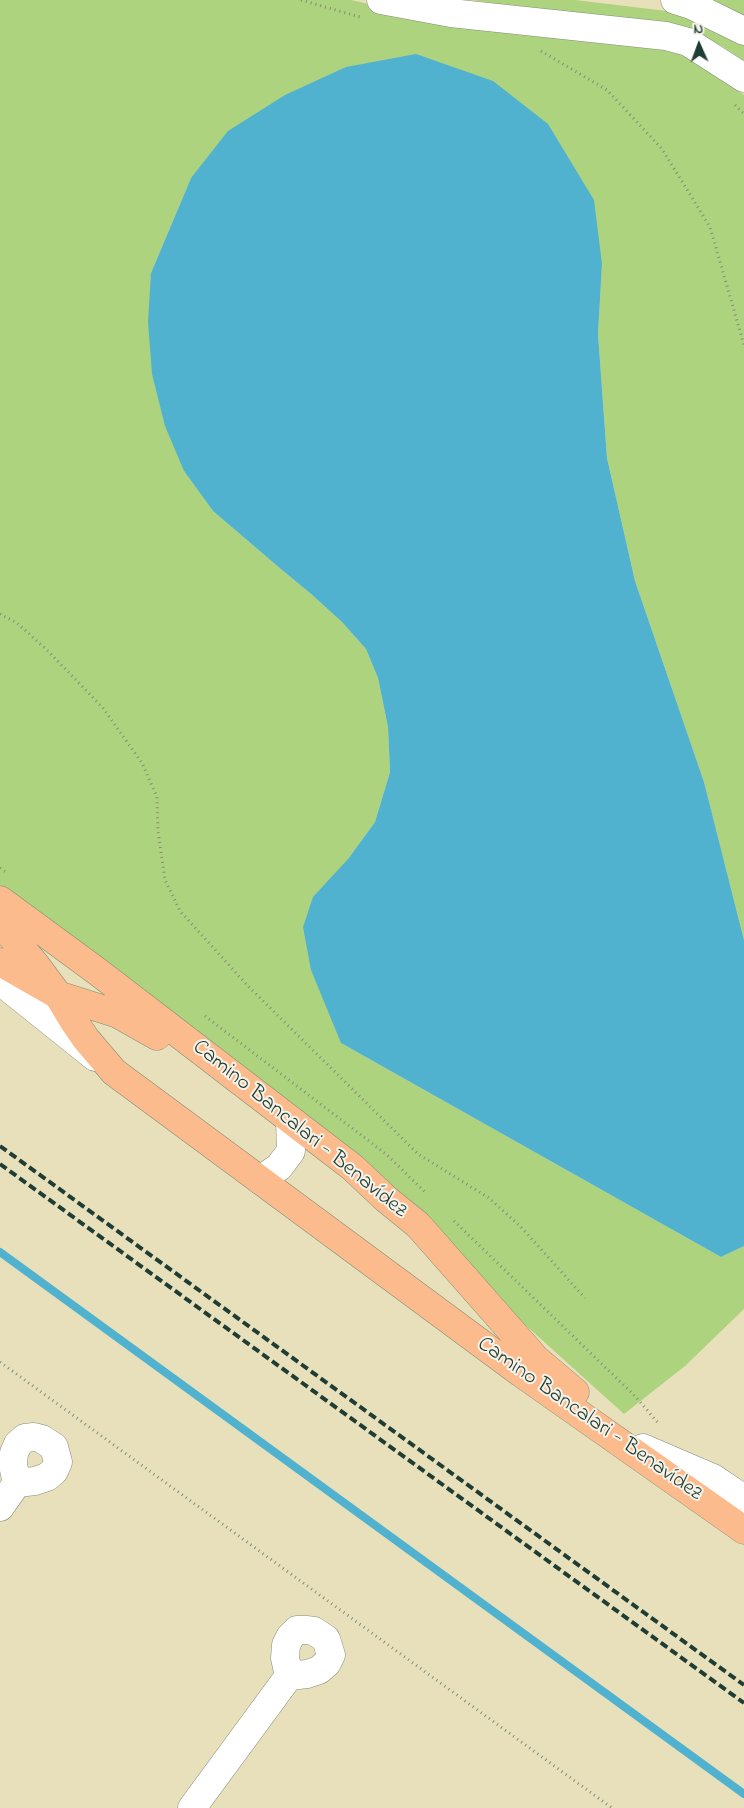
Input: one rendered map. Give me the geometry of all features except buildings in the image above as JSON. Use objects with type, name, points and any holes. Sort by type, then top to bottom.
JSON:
[{"type":"main road","name":"Camino Bancalari - Benavídez","points":[[0,900],[98,972],[352,1167],[386,1199],[418,1225],[536,1359],[643,1448],[741,1517]]},
{"type":"main road","name":"Camino Bancalari - Benavídez","points":[[0,923],[35,964],[58,995],[77,1026],[114,1072],[521,1373],[741,1517]]},
{"type":"main road","points":[[0,962],[58,995],[101,1007],[128,1018],[290,1120]]},
{"type":"street","points":[[381,0],[450,13],[666,36],[688,42],[744,78]]},
{"type":"street","points":[[674,0],[691,5],[744,31]]},
{"type":"street","points":[[0,981],[114,1072]]},
{"type":"street","points":[[260,1180],[280,1167],[291,1151],[290,1120]]},
{"type":"street","points":[[0,1507],[17,1483]]},
{"type":"street","points":[[192,1808],[289,1676]]},
{"type":"path","points":[[532,46],[607,90],[662,149],[710,227],[744,345]]},
{"type":"path","points":[[0,614],[17,623],[48,651],[103,708],[142,763],[157,797],[158,831],[164,880],[180,911],[248,986],[418,1154],[489,1198],[520,1226],[585,1298]]},
{"type":"path","points":[[0,1362],[612,1808]]},
{"type":"green space","points":[[0,0],[351,0],[391,9],[665,49],[695,60],[744,95],[744,940],[704,782],[635,581],[607,458],[598,334],[602,264],[191,178],[151,273],[184,471],[213,511],[342,622],[366,649],[378,678],[388,727],[390,772],[375,822],[348,859],[341,1043],[721,1257],[744,1246],[744,1309],[685,1366],[624,1414],[521,1321],[450,1246],[0,891]]},
{"type":"green space","points":[[471,0],[575,0],[667,11],[696,18],[744,43],[744,61],[722,46],[690,31]]},
{"type":"green space","points":[[707,0],[744,0],[744,18]]},
{"type":"water","points":[[416,54],[493,81],[548,124],[594,200],[602,264],[598,334],[607,458],[635,581],[704,782],[744,940],[744,1246],[721,1257],[341,1043],[311,970],[303,927],[313,897],[348,859],[375,822],[390,772],[388,727],[378,678],[366,649],[342,622],[213,511],[184,471],[165,426],[152,374],[148,322],[151,273],[191,178],[228,131],[285,95],[346,67]]},
{"type":"waterway","points":[[0,1252],[744,1794]]},
{"type":"railway","points":[[0,1146],[744,1685]]},
{"type":"railway","points":[[0,1164],[744,1703]]}]
